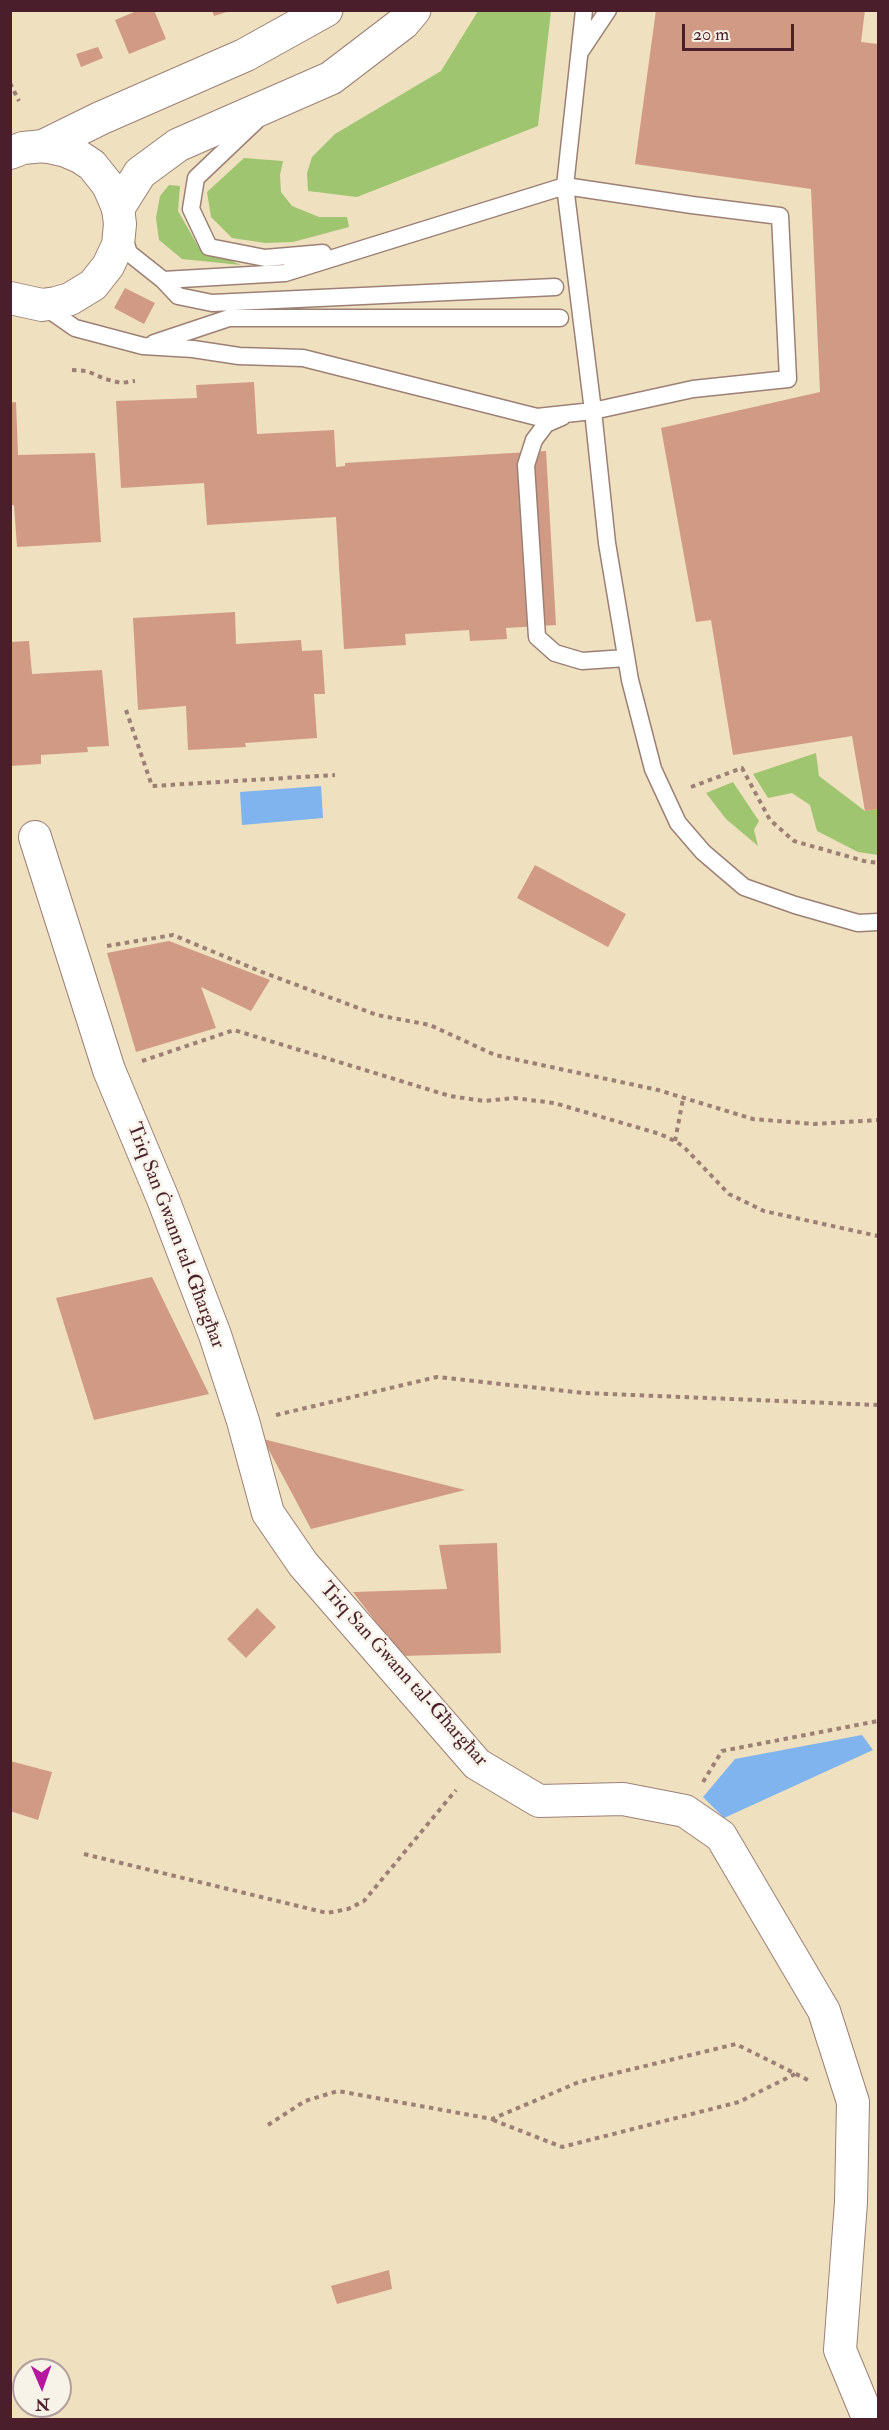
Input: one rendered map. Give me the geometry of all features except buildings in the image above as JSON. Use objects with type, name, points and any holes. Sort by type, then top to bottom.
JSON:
[{"type":"highway","points":[[44,146],[101,118],[245,55],[326,10]]},
{"type":"highway","points":[[119,216],[140,173],[178,146],[331,78],[403,23],[414,10]]},
{"type":"street","points":[[10,153],[23,148],[44,146],[66,151],[92,165],[108,185],[119,216],[118,245],[108,266],[93,285],[70,299],[19,302]]},
{"type":"street","name":"Triq San Ġwann tal-Għargħar","points":[[35,837],[109,1070],[215,1335],[243,1421],[268,1513],[303,1564],[477,1764],[539,1801],[623,1799],[685,1811],[721,1836],[824,2011],[853,2102],[851,2202],[840,2350],[869,2420]]},
{"type":"lane","points":[[584,10],[565,186],[607,543],[630,680],[652,769],[678,824],[703,852],[744,887],[795,905],[858,923],[879,922]]},
{"type":"lane","points":[[579,53],[608,10]]},
{"type":"lane","points":[[274,104],[196,178],[191,209],[209,247],[265,258],[353,251]]},
{"type":"lane","points":[[19,302],[75,328],[143,346],[193,349],[239,357],[303,358],[537,417],[593,411],[693,389],[788,379],[780,216],[692,206],[565,186],[285,273],[163,280]]},
{"type":"lane","points":[[119,216],[129,252],[163,280],[178,296],[212,303],[555,287]]},
{"type":"lane","points":[[143,346],[229,318],[560,318]]},
{"type":"lane","points":[[571,413],[546,424],[534,440],[526,465],[537,637],[555,653],[582,661],[626,658]]},
{"type":"path","points":[[10,83],[19,100]]},
{"type":"path","points":[[72,370],[87,370],[105,379],[121,383],[135,381]]},
{"type":"path","points":[[126,710],[152,786],[335,775]]},
{"type":"path","points":[[665,796],[742,768],[770,820],[794,841],[864,861],[879,862]]},
{"type":"path","points":[[75,963],[103,947],[173,935],[262,972],[377,1015],[430,1025],[495,1055],[658,1090],[753,1119],[814,1124],[879,1120]]},
{"type":"path","points":[[109,1070],[234,1030],[450,1096],[484,1101],[514,1098],[554,1103],[660,1134],[684,1147],[729,1194],[764,1211],[879,1236]]},
{"type":"path","points":[[675,1142],[683,1099]]},
{"type":"path","points":[[243,1421],[437,1377],[584,1393],[879,1405]]},
{"type":"path","points":[[685,1811],[722,1751],[879,1721]]},
{"type":"path","points":[[84,1854],[306,1910],[327,1913],[348,1909],[364,1901],[477,1764]]},
{"type":"path","points":[[492,2119],[579,2082],[736,2044],[853,2102]]},
{"type":"path","points":[[268,2125],[305,2101],[338,2091],[492,2119],[562,2148],[739,2102],[796,2074]]},
{"type":"green space","points":[[478,11],[551,11],[538,126],[357,197],[308,191],[307,173],[312,157],[335,134],[441,71]]},
{"type":"green space","points":[[244,158],[283,161],[280,175],[281,192],[292,206],[319,217],[347,217],[349,227],[293,242],[265,243],[232,238],[211,217],[207,192]]},
{"type":"green space","points":[[169,185],[180,186],[178,211],[198,246],[241,265],[182,259],[159,240],[156,218],[160,196]]},
{"type":"green space","points":[[816,753],[819,776],[865,811],[878,809],[878,855],[858,852],[817,831],[810,805],[792,793],[768,798],[753,774]]},
{"type":"green space","points":[[733,782],[759,821],[754,830],[758,846],[726,819],[706,793]]},
{"type":"water","points":[[321,786],[323,818],[242,825],[240,792]]},
{"type":"water","points":[[862,1735],[873,1750],[724,1818],[703,1797],[735,1759]]}]
